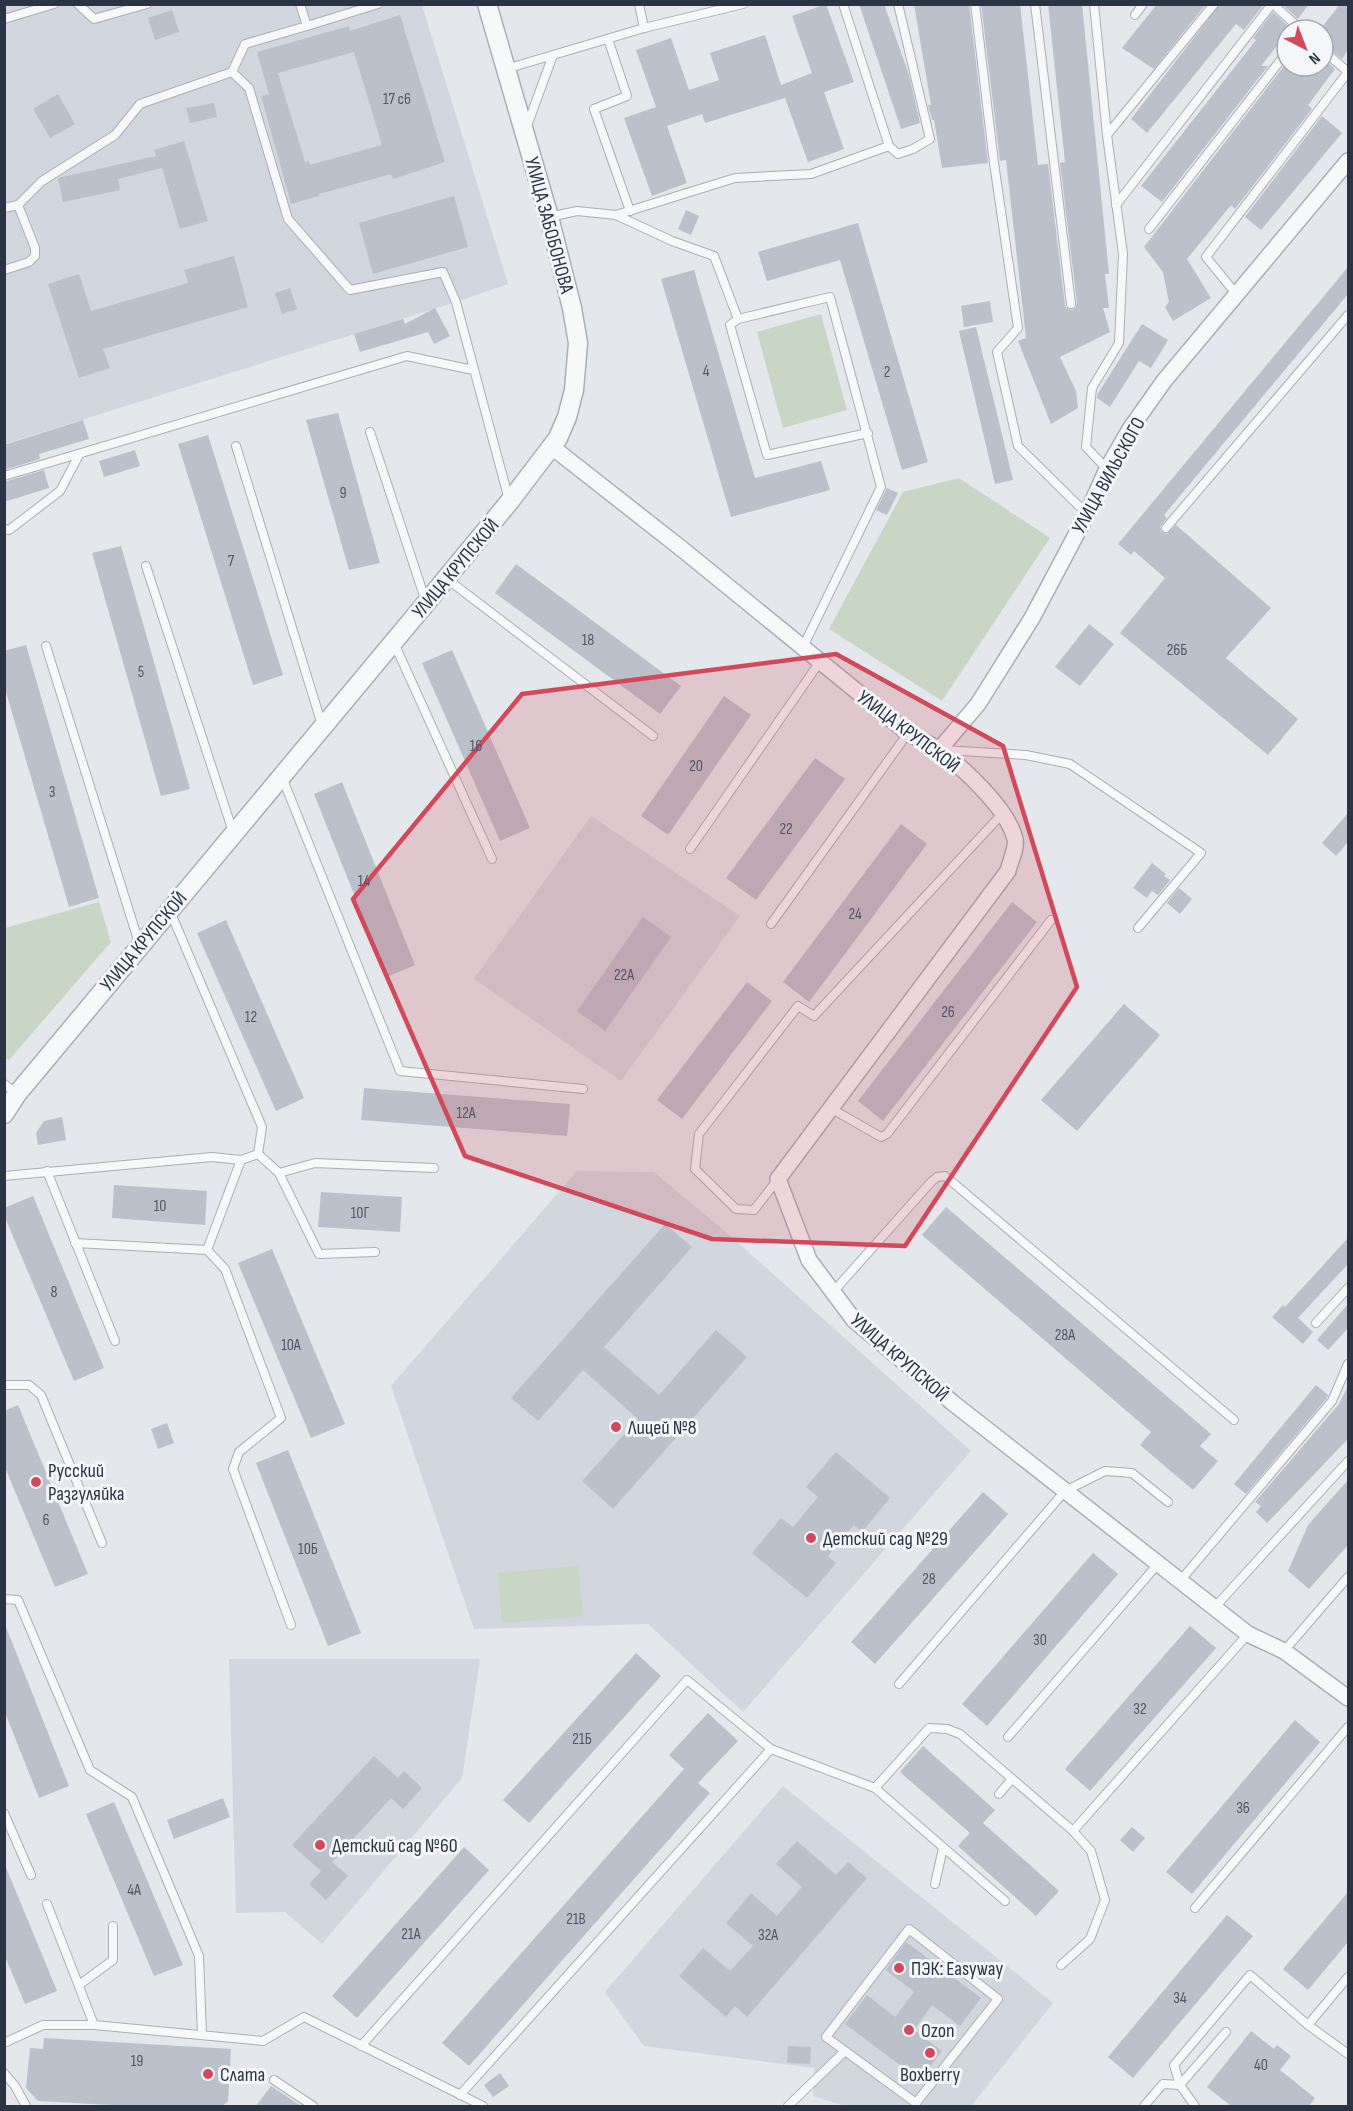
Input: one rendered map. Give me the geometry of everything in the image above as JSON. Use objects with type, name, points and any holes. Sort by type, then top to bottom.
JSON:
[{"type":"street","name":"УЛИЦА ЗАБОБОНОВА","points":[[487,4],[549,217],[572,308],[578,343],[572,399],[567,417],[552,447]]},
{"type":"street","name":"УЛИЦА ВИЛЬСКОГО","points":[[939,750],[978,704],[1032,618],[1087,514],[1107,469],[1130,429],[1164,381],[1348,161]]},
{"type":"street","name":"УЛИЦА КРУПСКОЙ","points":[[4,1114],[11,1089],[140,945],[446,579],[552,447],[682,549],[908,734],[939,750],[975,782],[1002,814],[1015,842],[1008,871],[778,1179],[809,1260],[854,1320],[953,1403],[1248,1634],[1284,1651],[1347,1693]]},
{"type":"lane","points":[[4,19],[54,4]]},
{"type":"lane","points":[[78,4],[94,19],[147,4]]},
{"type":"lane","points":[[300,4],[307,26]]},
{"type":"lane","points":[[4,208],[18,205],[42,181],[115,135],[140,104],[232,72],[245,44],[378,4]]},
{"type":"lane","points":[[639,4],[644,28]]},
{"type":"lane","points":[[506,69],[644,28],[743,4]]},
{"type":"lane","points":[[843,4],[889,146],[898,154],[914,149],[930,139],[898,4]]},
{"type":"lane","points":[[975,4],[994,163],[1018,328],[997,352],[1018,447],[1087,514]]},
{"type":"lane","points":[[1035,4],[1071,304]]},
{"type":"lane","points":[[1094,4],[1107,135],[1123,254],[1119,343],[1092,388],[1086,447],[1107,469]]},
{"type":"lane","points":[[1135,15],[1143,4]]},
{"type":"lane","points":[[1107,135],[1215,4]]},
{"type":"lane","points":[[1116,205],[1272,4],[1288,18]]},
{"type":"lane","points":[[608,39],[627,96],[594,109],[630,210]]},
{"type":"lane","points":[[525,134],[553,55]]},
{"type":"lane","points":[[1236,295],[1206,257],[1348,72],[1335,61]]},
{"type":"lane","points":[[1149,228],[1275,67]]},
{"type":"lane","points":[[232,72],[249,88],[288,219],[350,290],[443,272],[456,302],[510,501]]},
{"type":"lane","points":[[616,215],[735,178],[811,174],[889,146]]},
{"type":"lane","points":[[4,270],[29,262],[35,256],[35,248],[18,205]]},
{"type":"lane","points":[[549,217],[577,210],[616,215],[672,241],[714,256],[738,319]]},
{"type":"lane","points":[[802,649],[881,486],[868,433],[831,297],[738,319],[730,325],[767,455],[868,433]]},
{"type":"lane","points":[[1166,528],[1348,315]]},
{"type":"lane","points":[[4,476],[407,356],[473,370]]},
{"type":"lane","points":[[370,432],[426,603]]},
{"type":"lane","points":[[236,447],[322,727]]},
{"type":"lane","points":[[4,529],[9,530],[60,491],[79,455]]},
{"type":"lane","points":[[146,566],[234,833]]},
{"type":"lane","points":[[446,579],[653,736]]},
{"type":"lane","points":[[393,642],[492,858]]},
{"type":"lane","points":[[46,646],[140,945]]},
{"type":"lane","points":[[690,849],[819,663]]},
{"type":"lane","points":[[771,924],[908,734]]},
{"type":"lane","points":[[939,750],[1026,755],[1070,764],[1201,853],[1138,928]]},
{"type":"lane","points":[[281,775],[400,1071],[584,1089]]},
{"type":"lane","points":[[778,1179],[754,1209],[736,1209],[695,1169],[699,1134],[798,1006],[814,1016],[1002,814]]},
{"type":"lane","points":[[170,909],[262,1127],[258,1154]]},
{"type":"lane","points":[[832,1109],[881,1137],[887,1134],[1051,920]]},
{"type":"lane","points":[[4,1176],[212,1157],[241,1160],[258,1154]]},
{"type":"lane","points":[[258,1154],[279,1173],[320,1254],[375,1252]]},
{"type":"lane","points":[[207,1250],[241,1160]]},
{"type":"lane","points":[[279,1173],[315,1163],[434,1168]]},
{"type":"lane","points":[[47,1171],[115,1341]]},
{"type":"lane","points":[[832,1293],[931,1182],[945,1176],[1234,1420]]},
{"type":"lane","points":[[75,1243],[207,1250],[225,1269],[280,1418],[239,1452],[233,1469],[291,1625]]},
{"type":"lane","points":[[1316,1323],[1348,1288]]},
{"type":"lane","points":[[1180,1581],[1332,1401],[1348,1364]]},
{"type":"lane","points":[[4,1385],[29,1385],[41,1395],[102,1543]]},
{"type":"lane","points":[[1215,1607],[1348,1461]]},
{"type":"lane","points":[[898,1684],[1065,1491],[1105,1471],[1132,1473],[1168,1502]]},
{"type":"lane","points":[[1008,1737],[1158,1564]]},
{"type":"lane","points":[[1284,1651],[1348,1577]]},
{"type":"lane","points":[[4,1599],[18,1600],[90,1770],[132,1797],[199,1956],[202,2035]]},
{"type":"lane","points":[[1073,1831],[1248,1634]]},
{"type":"lane","points":[[361,2046],[687,1680],[771,1749],[875,1788],[1005,1901]]},
{"type":"lane","points":[[1195,1908],[1348,1727]]},
{"type":"lane","points":[[875,1788],[929,1728],[947,1729],[960,1734],[1073,1831],[1091,1851],[1105,1900],[1090,1939],[1061,1965]]},
{"type":"lane","points":[[460,2095],[771,1749]]},
{"type":"lane","points":[[999,1794],[1012,1779]]},
{"type":"lane","points":[[4,1813],[31,1875]]},
{"type":"lane","points":[[935,1884],[943,1848]]},
{"type":"lane","points":[[47,1904],[94,2025]]},
{"type":"lane","points":[[79,1985],[113,1960],[113,1926]]},
{"type":"lane","points":[[909,1929],[998,1999],[916,2103],[845,2051],[826,2037],[909,1929]]},
{"type":"lane","points":[[1195,2106],[1180,2085],[1174,2065],[1250,1975],[1308,2025],[1348,2054]]},
{"type":"lane","points":[[1308,2025],[1348,1977]]},
{"type":"lane","points":[[4,2043],[43,2025],[94,2025],[263,2040],[304,2016],[483,2106]]},
{"type":"lane","points":[[1180,2085],[1226,2032]]},
{"type":"lane","points":[[788,2106],[845,2051]]},
{"type":"lane","points":[[4,2073],[15,2086],[26,2106]]},
{"type":"lane","points":[[274,2080],[313,2106]]},
{"type":"lane","points":[[1144,2106],[1163,2084],[1180,2085]]},
{"type":"highlighted area","points":[[836,654],[1003,746],[1077,987],[905,1246],[712,1239],[465,1156],[353,899],[522,694]]},
{"type":"shaded area","points":[[5,5],[422,5],[508,284],[5,444]]},
{"type":"shaded area","points":[[591,816],[740,916],[621,1081],[474,979]]},
{"type":"shaded area","name":"Лицей №8","points":[[577,1171],[654,1172],[726,1232],[971,1451],[743,1712],[648,1624],[474,1629],[391,1386]]},
{"type":"shaded area","name":"Детский сад №60","points":[[229,1659],[480,1659],[462,1778],[322,1944],[285,1912],[236,1913]]},
{"type":"shaded area","points":[[783,1786],[1053,2003],[971,2106],[845,2106],[813,2096],[814,2068],[644,2046],[605,1992]]},
{"type":"green space","points":[[821,314],[847,410],[783,428],[757,332]]},
{"type":"green space","points":[[959,478],[1050,538],[942,701],[829,629],[903,492]]},
{"type":"green space","points":[[99,902],[111,942],[9,1060],[5,1058],[5,928]]},
{"type":"green space","points":[[578,1566],[583,1616],[502,1623],[498,1573]]},
{"type":"building","points":[[826,4],[854,82],[824,92],[844,149],[808,162],[785,98],[705,123],[702,114],[667,126],[687,183],[652,196],[624,118],[656,107],[636,50],[671,38],[689,90],[719,80],[710,53],[765,35],[781,85],[812,73],[792,16]]},
{"type":"building","points":[[859,4],[884,4],[909,75],[920,123],[901,129]]},
{"type":"building","points":[[914,4],[969,4],[988,163],[942,168],[934,120],[932,120],[928,105],[931,105]]},
{"type":"building","points":[[981,4],[1020,4],[1038,165],[1048,164],[1065,305],[1071,310],[1077,303],[1060,163],[1065,162],[1048,4],[1082,4],[1109,274],[1105,274],[1109,308],[1103,308],[1110,332],[1060,357],[1076,391],[1078,408],[1051,424],[1018,341],[1026,338],[1006,160],[1000,161]]},
{"type":"building","points":[[1157,4],[1206,4],[1154,69],[1122,48]]},
{"type":"building","points":[[1220,4],[1264,4],[1244,30],[1236,24],[1147,133],[1131,119]]},
{"type":"building","points":[[1282,4],[1309,4],[1297,18]]},
{"type":"building","points":[[1340,4],[1348,4],[1348,50],[1342,59],[1335,53],[1335,18],[1329,18]]},
{"type":"building","points":[[172,10],[179,32],[155,40],[148,18]]},
{"type":"building","points":[[1273,12],[1279,18],[1275,18],[1275,48],[1261,66],[1268,66],[1162,202],[1141,186],[1256,40],[1253,38]]},
{"type":"building","points":[[400,15],[445,162],[393,179],[391,174],[291,204],[261,96],[269,94],[257,52],[349,26],[350,31]],"holes":[[[354,52],[382,145],[310,165],[309,161],[305,162],[278,73]]]},
{"type":"building","points":[[1275,78],[1328,78],[1308,105],[1312,109],[1235,209],[1231,205],[1187,259],[1211,298],[1173,321],[1165,307],[1169,302],[1163,272],[1144,247]]},
{"type":"building","points":[[58,94],[75,124],[50,138],[33,109]]},
{"type":"building","points":[[214,103],[217,117],[190,123],[186,108]]},
{"type":"building","points":[[1322,116],[1342,133],[1261,230],[1245,217]]},
{"type":"building","points":[[184,141],[208,221],[180,229],[162,168],[118,179],[120,190],[63,202],[58,178],[156,156],[154,150]]},
{"type":"building","points":[[454,196],[468,247],[373,274],[359,223]]},
{"type":"building","points":[[686,210],[699,216],[691,235],[678,229]]},
{"type":"building","points":[[858,223],[928,462],[902,470],[840,260],[767,281],[758,252]]},
{"type":"building","points":[[234,256],[248,307],[103,349],[110,368],[79,378],[48,284],[79,274],[91,311],[188,283],[184,270]]},
{"type":"building","points":[[1348,267],[1348,294],[1164,515],[1167,518],[1160,527],[1162,532],[1167,534],[1176,525],[1271,608],[1226,658],[1298,719],[1268,755],[1120,633],[1165,578],[1134,551],[1131,555],[1118,544]]},
{"type":"building","points":[[694,270],[755,478],[821,461],[830,490],[731,517],[661,279]]},
{"type":"building","points":[[290,288],[297,309],[282,314],[275,293]]},
{"type":"building","points":[[990,301],[993,322],[964,327],[961,306]]},
{"type":"building","points":[[435,308],[450,336],[434,344],[428,332],[360,352],[354,334],[403,319],[405,324]]},
{"type":"building","points":[[1142,324],[1168,340],[1151,368],[1139,361],[1110,407],[1097,398],[1097,395]]},
{"type":"building","points":[[976,327],[1013,480],[995,484],[959,331]]},
{"type":"building","points":[[338,413],[380,563],[349,570],[306,420]]},
{"type":"building","points":[[83,420],[89,439],[39,454],[40,459],[4,470],[4,445]]},
{"type":"building","points":[[208,435],[283,675],[253,685],[178,444]]},
{"type":"building","points":[[135,450],[140,466],[104,477],[99,461]]},
{"type":"building","points":[[44,470],[49,488],[4,502],[4,482]]},
{"type":"building","points":[[887,488],[898,493],[887,515],[876,510]]},
{"type":"building","points":[[121,546],[190,789],[161,796],[92,553]]},
{"type":"building","points":[[516,564],[681,686],[660,714],[495,593]]},
{"type":"building","points":[[1089,624],[1114,644],[1080,686],[1055,667]]},
{"type":"building","points":[[26,645],[99,898],[69,907],[4,685],[4,651]]},
{"type":"building","points":[[452,650],[530,828],[500,841],[422,663]]},
{"type":"building","points":[[724,696],[751,715],[668,835],[641,816]]},
{"type":"building","points":[[815,758],[845,779],[756,900],[726,878]]},
{"type":"building","points":[[342,782],[415,965],[387,977],[314,794]]},
{"type":"building","points":[[1348,813],[1348,842],[1336,856],[1322,843]]},
{"type":"building","points":[[901,824],[927,844],[809,1002],[783,982]]},
{"type":"building","points":[[1152,863],[1170,880],[1158,895],[1152,891],[1147,898],[1133,888]]},
{"type":"building","points":[[1179,888],[1192,899],[1180,914],[1167,903]]},
{"type":"building","points":[[1012,902],[1037,922],[883,1121],[858,1101]]},
{"type":"building","points":[[643,917],[671,937],[605,1031],[577,1011]]},
{"type":"building","points":[[226,920],[304,1098],[276,1111],[197,933]]},
{"type":"building","points":[[747,982],[772,1001],[682,1119],[657,1100]]},
{"type":"building","points":[[1124,1004],[1160,1035],[1077,1131],[1041,1100]]},
{"type":"building","points":[[364,1088],[570,1104],[567,1136],[361,1120]]},
{"type":"building","points":[[62,1117],[66,1140],[38,1145],[36,1133],[44,1121]]},
{"type":"building","points":[[114,1185],[207,1191],[205,1225],[112,1218]]},
{"type":"building","points":[[321,1192],[402,1197],[400,1232],[318,1227]]},
{"type":"building","points":[[33,1196],[104,1368],[74,1381],[4,1215],[4,1208]]},
{"type":"building","points":[[946,1207],[1211,1434],[1200,1446],[1218,1461],[1193,1490],[1140,1445],[1151,1432],[922,1235]]},
{"type":"building","points":[[665,1224],[692,1247],[604,1347],[659,1395],[716,1330],[747,1357],[613,1509],[582,1481],[638,1419],[583,1370],[538,1421],[511,1398]]},
{"type":"building","points":[[1348,1238],[1348,1264],[1298,1318],[1313,1332],[1303,1344],[1272,1317],[1283,1305],[1285,1307]]},
{"type":"building","points":[[272,1249],[345,1424],[311,1438],[238,1263]]},
{"type":"building","points":[[1348,1304],[1348,1328],[1328,1350],[1317,1340]]},
{"type":"building","points":[[1316,1385],[1328,1395],[1327,1398],[1246,1494],[1234,1484]]},
{"type":"building","points":[[1348,1386],[1348,1439],[1267,1523],[1256,1512],[1261,1506],[1255,1502],[1339,1404]]},
{"type":"building","points":[[18,1405],[88,1574],[55,1587],[4,1465],[4,1411]]},
{"type":"building","points":[[167,1423],[174,1443],[158,1449],[151,1429]]},
{"type":"building","points":[[288,1450],[361,1633],[328,1646],[256,1463]]},
{"type":"building","points":[[836,1452],[890,1498],[862,1532],[854,1525],[828,1556],[836,1563],[807,1598],[752,1553],[781,1518],[793,1527],[818,1497],[806,1487]]},
{"type":"building","points":[[1348,1480],[1348,1545],[1309,1589],[1288,1571],[1308,1525]]},
{"type":"building","points":[[983,1492],[1008,1514],[875,1664],[851,1642]]},
{"type":"building","points":[[1093,1553],[1118,1574],[987,1726],[962,1704]]},
{"type":"building","points":[[4,1622],[69,1786],[39,1798],[4,1710]]},
{"type":"building","points":[[1190,1626],[1216,1648],[1090,1791],[1065,1769]]},
{"type":"building","points":[[636,1653],[661,1676],[529,1823],[503,1800]]},
{"type":"building","points":[[708,1713],[738,1741],[698,1783],[710,1793],[469,2066],[442,2043],[684,1769],[669,1755]]},
{"type":"building","points":[[1295,1720],[1320,1742],[1192,1894],[1166,1872]]},
{"type":"building","points":[[923,1746],[995,1810],[983,1823],[1059,1891],[1036,1916],[958,1846],[970,1833],[900,1772]]},
{"type":"building","points":[[374,1756],[398,1778],[404,1771],[422,1788],[403,1809],[391,1798],[332,1862],[348,1876],[326,1900],[309,1884],[321,1871],[292,1845]]},
{"type":"building","points":[[223,1798],[230,1817],[174,1839],[167,1820]]},
{"type":"building","points":[[114,1802],[183,1965],[154,1976],[86,1814]]},
{"type":"building","points":[[1132,1827],[1145,1838],[1133,1852],[1120,1840]]},
{"type":"building","points":[[797,1841],[836,1875],[848,1862],[867,1878],[747,2017],[735,2006],[726,2017],[679,1976],[703,1948],[730,1971],[753,1946],[726,1923],[751,1893],[777,1916],[802,1887],[776,1864]]},
{"type":"building","points":[[464,1847],[489,1870],[357,2018],[332,1996]]},
{"type":"building","points":[[5,1865],[57,1991],[25,2004],[4,1954]]},
{"type":"building","points":[[1348,1892],[1348,1942],[1308,1990],[1283,1969]]},
{"type":"building","points":[[1227,1915],[1253,1936],[1133,2078],[1108,2057]]},
{"type":"building","points":[[906,1942],[981,1998],[960,2026],[932,2005],[914,2030],[942,2051],[920,2080],[845,2024],[867,1995],[895,2017],[914,1992],[886,1970]]},
{"type":"building","points":[[1251,2031],[1274,2049],[1277,2045],[1291,2056],[1280,2070],[1315,2098],[1309,2106],[1231,2106],[1207,2087]]},
{"type":"building","points":[[44,2038],[231,2049],[228,2101],[222,2106],[129,2106],[38,2101],[26,2088],[30,2048],[43,2049]]},
{"type":"building","points":[[788,2046],[811,2047],[810,2064],[787,2063]]},
{"type":"building","points":[[500,2073],[509,2086],[493,2097],[484,2085]]},
{"type":"building","points":[[271,2086],[301,2106],[256,2106]]},
{"type":"place","name":"Лицей №8","points":[[616,1427]]},
{"type":"place","name":"Русский Разгуляйка","points":[[36,1482]]},
{"type":"place","name":"Детский сад №29","points":[[811,1538]]},
{"type":"place","name":"Детский сад №60","points":[[320,1845]]},
{"type":"place","name":"ПЭК: Easyway","points":[[899,1968]]},
{"type":"place","name":"Ozon","points":[[909,2030]]},
{"type":"place","name":"Boxberry","points":[[930,2053]]},
{"type":"place","name":"Слата","points":[[208,2074]]}]
